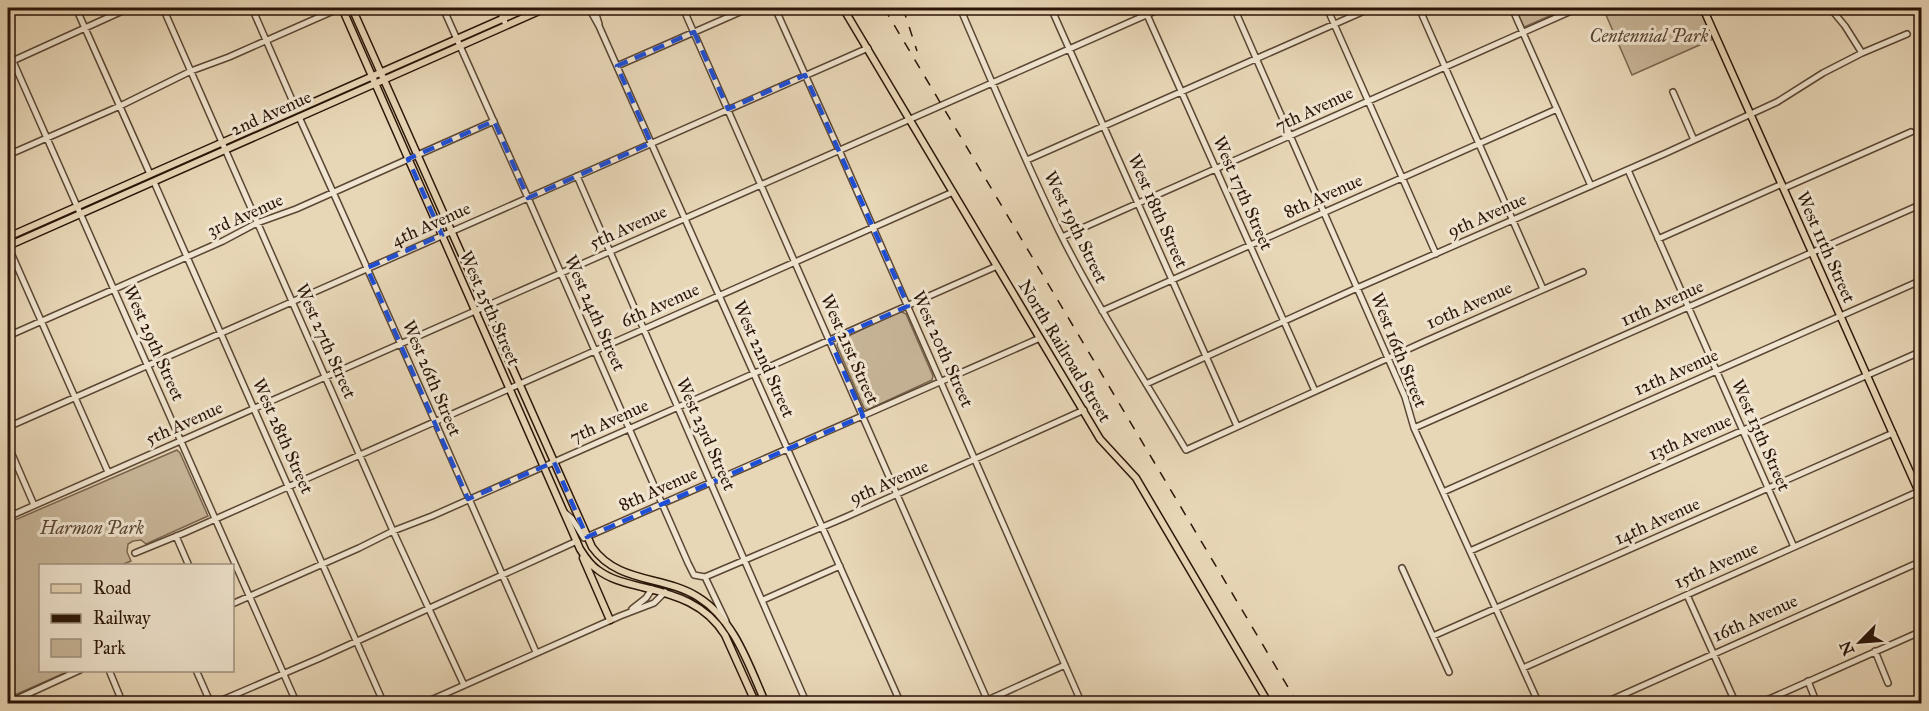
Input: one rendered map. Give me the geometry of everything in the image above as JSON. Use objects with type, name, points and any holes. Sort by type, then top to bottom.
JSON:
[{"type":"main road","name":"West 25th Street","points":[[341,8],[580,549],[597,570],[610,577],[652,589]]},
{"type":"main road","name":"West 25th Street","points":[[352,8],[592,547],[605,562],[625,573],[650,579]]},
{"type":"main road","name":"2nd Avenue","points":[[8,237],[527,8]]},
{"type":"main road","name":"2nd Avenue","points":[[8,246],[546,8]]},
{"type":"main road","name":"North Railroad Street","points":[[843,8],[1105,445],[1136,478],[1269,704]]},
{"type":"main road","name":"West 11th Street","points":[[1703,8],[1922,498]]},
{"type":"main road","points":[[580,549],[610,620]]},
{"type":"main road","name":"West 24th Street","points":[[650,579],[699,597],[727,622],[766,704]]},
{"type":"main road","points":[[652,589],[659,585],[669,585]]},
{"type":"main road","points":[[652,589],[700,608],[719,626],[756,704]]},
{"type":"street","points":[[76,8],[150,174]]},
{"type":"street","points":[[10,62],[129,8]]},
{"type":"street","name":"West 27th Street","points":[[163,8],[393,531],[464,685]]},
{"type":"street","points":[[252,8],[296,109]]},
{"type":"street","points":[[8,155],[120,106],[191,71],[341,8]]},
{"type":"street","name":"West 24th Street","points":[[443,8],[692,572],[705,577],[727,622]]},
{"type":"street","points":[[499,8],[506,25]]},
{"type":"street","name":"West 22nd Street","points":[[589,8],[685,218],[900,704]]},
{"type":"street","name":"West 22nd Street","points":[[594,8],[599,26]]},
{"type":"street","name":"West 21st Street","points":[[683,8],[988,702]]},
{"type":"street","points":[[617,66],[749,8]]},
{"type":"street","name":"West 20th Street","points":[[775,8],[1082,704]]},
{"type":"street","name":"West 19th Street","points":[[960,8],[1062,237],[1102,311],[1186,450]]},
{"type":"street","name":"West 18th Street","points":[[1051,8],[1237,426]]},
{"type":"street","name":"West 17th Street","points":[[1144,8],[1314,391]]},
{"type":"street","name":"5th Avenue","points":[[8,517],[1162,8]]},
{"type":"street","name":"West 16th Street","points":[[1234,8],[1405,396],[1414,428],[1539,704]]},
{"type":"street","points":[[1327,8],[1436,254]]},
{"type":"street","points":[[1027,160],[1371,8]]},
{"type":"street","points":[[1419,8],[1543,289]]},
{"type":"street","points":[[1512,8],[1591,186]]},
{"type":"street","name":"7th Avenue","points":[[1062,237],[1578,8]]},
{"type":"street","points":[[1830,8],[1862,53]]},
{"type":"street","name":"9th Avenue","points":[[1146,384],[1751,114],[1788,96],[1836,66],[1907,34]]},
{"type":"street","name":"4th Avenue","points":[[8,427],[867,48]]},
{"type":"street","name":"West 29th Street","points":[[8,50],[10,62],[77,206],[297,704]]},
{"type":"street","points":[[1673,92],[1694,140]]},
{"type":"street","name":"8th Avenue","points":[[1102,311],[1557,109]]},
{"type":"street","name":"West 26th Street","points":[[299,117],[536,652]]},
{"type":"street","name":"3rd Avenue","points":[[8,336],[187,257],[257,223],[494,121]]},
{"type":"street","points":[[1658,239],[1911,132]]},
{"type":"street","name":"West 13th Street","points":[[1628,170],[1794,547]]},
{"type":"street","name":"West 23rd Street","points":[[577,176],[807,704]]},
{"type":"street","name":"West 28th Street","points":[[154,182],[384,704]]},
{"type":"street","name":"6th Avenue","points":[[135,553],[953,192]]},
{"type":"street","name":"11th Avenue","points":[[1414,428],[1922,204]]},
{"type":"street","points":[[8,246],[108,472]]},
{"type":"street","name":"7th Avenue","points":[[234,603],[997,266]]},
{"type":"street","name":"10th Avenue","points":[[1186,450],[1583,272]]},
{"type":"street","name":"12th Avenue","points":[[1443,492],[1922,280]]},
{"type":"street","name":"8th Avenue","points":[[588,537],[1040,338]]},
{"type":"street","name":"13th Avenue","points":[[1470,551],[1922,351]]},
{"type":"street","name":"9th Avenue","points":[[705,577],[1084,410]]},
{"type":"street","name":"14th Avenue","points":[[1433,636],[1893,433]]},
{"type":"street","points":[[8,445],[34,505]]},
{"type":"street","name":"15th Avenue","points":[[1523,668],[1920,491]]},
{"type":"street","points":[[564,511],[572,519],[582,537],[588,537]]},
{"type":"street","points":[[176,536],[188,564]]},
{"type":"street","points":[[197,672],[212,704],[577,541]]},
{"type":"street","name":"16th Avenue","points":[[1602,704],[1922,561]]},
{"type":"street","points":[[763,600],[840,566]]},
{"type":"street","points":[[1402,568],[1449,672]]},
{"type":"street","points":[[627,612],[643,602],[652,589]]},
{"type":"street","points":[[422,704],[627,612],[654,603],[664,592]]},
{"type":"street","points":[[1687,595],[1736,704]]},
{"type":"street","points":[[1758,704],[1922,631]]},
{"type":"street","points":[[1875,651],[1888,683]]},
{"type":"street","points":[[979,704],[988,702],[1065,665]]},
{"type":"street","points":[[8,702],[76,672]]},
{"type":"street","points":[[110,672],[123,704]]},
{"type":"street","points":[[1808,681],[1817,704]]},
{"type":"highlighted area","points":[[694,32],[728,109],[805,75],[908,306],[830,340],[863,416],[587,537],[554,462],[468,499],[367,268],[442,235],[408,159],[494,121],[528,198],[651,143],[617,66]]},
{"type":"green space","name":"Centennial Park","points":[[1515,8],[1568,8],[1524,27]]},
{"type":"green space","name":"Centennial Park","points":[[1603,8],[1699,8],[1713,39],[1632,75]]},
{"type":"green space","points":[[898,312],[906,314],[933,376],[932,380],[867,410],[864,408],[837,346],[838,341]]},
{"type":"green space","name":"Harmon Park","points":[[177,450],[208,516],[146,544],[141,540],[133,541],[128,544],[127,552],[131,561],[124,564],[39,564],[39,672],[67,672],[8,698],[8,523]]},
{"type":"railway","points":[[884,8],[1298,704]]},
{"type":"railway","points":[[903,8],[917,51]]}]
